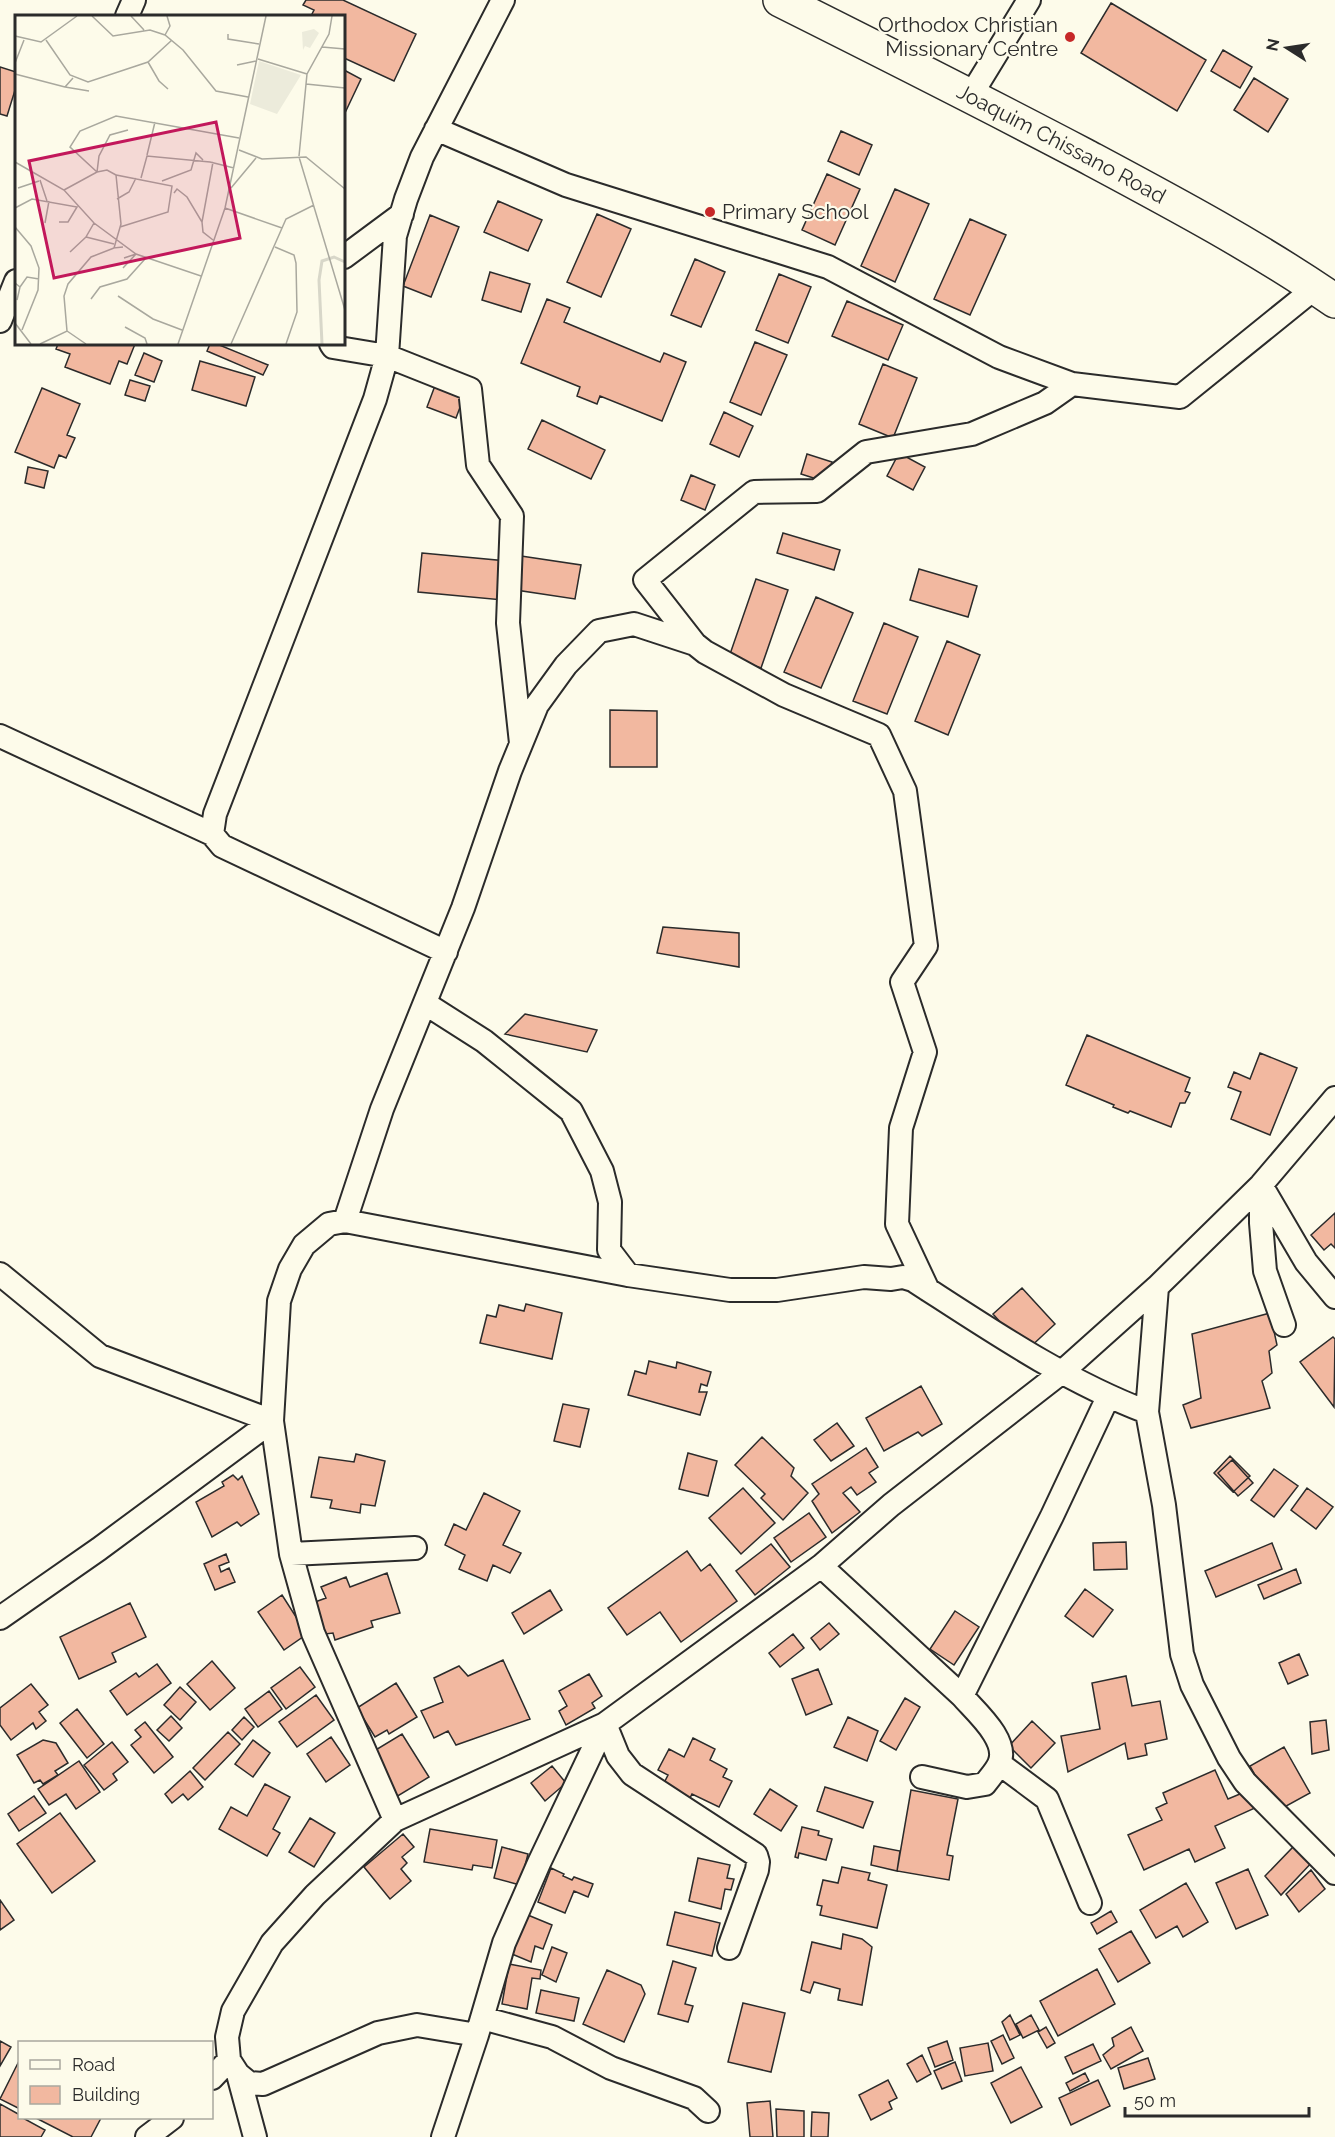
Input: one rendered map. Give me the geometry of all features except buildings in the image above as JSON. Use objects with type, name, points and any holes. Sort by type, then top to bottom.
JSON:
[{"type":"highway","name":"Joaquim Chissano Road","points":[[780,0],[971,95],[1206,220],[1325,295]]},
{"type":"street","points":[[127,15],[134,0]]},
{"type":"street","points":[[212,834],[215,814],[375,399],[387,356],[395,236],[402,214],[422,157],[503,0]]},
{"type":"street","points":[[971,95],[1029,0]]},
{"type":"street","points":[[436,129],[566,185],[828,267],[999,357],[1072,384],[1180,397],[1325,295]]},
{"type":"street","points":[[345,256],[402,214]]},
{"type":"street","points":[[0,321],[15,284]]},
{"type":"street","points":[[332,345],[387,356],[470,389],[478,465],[512,516],[508,623],[522,744]]},
{"type":"street","points":[[928,1290],[897,1224],[901,1128],[925,1052],[902,982],[926,946],[905,791],[879,735],[784,695],[705,652],[695,644],[645,580],[754,492],[817,491],[866,452],[972,434],[1046,403],[1072,384]]},
{"type":"street","points":[[345,1221],[382,1109],[446,952],[537,705],[566,665],[599,631],[634,624],[695,644]]},
{"type":"street","points":[[0,736],[212,834],[222,846],[446,952]]},
{"type":"street","points":[[426,1004],[484,1041],[571,1111],[602,1171],[610,1202],[609,1250],[628,1275]]},
{"type":"street","points":[[255,2137],[233,2067],[227,2037],[233,2011],[272,1943],[315,1895],[395,1820],[605,1724],[821,1566],[891,1505],[1062,1372],[1157,1287],[1261,1185],[1335,1098]]},
{"type":"street","points":[[1261,1185],[1306,1262],[1335,1297]]},
{"type":"street","points":[[1261,1185],[1265,1271],[1284,1325]]},
{"type":"street","points":[[395,1820],[313,1633],[291,1554],[272,1421],[279,1300],[290,1269],[304,1245],[329,1224],[345,1221],[628,1275],[730,1290],[777,1290],[864,1276],[891,1279],[903,1277],[914,1280],[1036,1359],[1108,1397],[1147,1413]]},
{"type":"street","points":[[0,1274],[100,1356],[272,1421]]},
{"type":"street","points":[[1157,1287],[1147,1413],[1164,1505],[1182,1654],[1192,1685],[1229,1758],[1245,1782],[1335,1873]]},
{"type":"street","points":[[962,1696],[1052,1516],[1108,1397]]},
{"type":"street","points":[[0,1618],[99,1549],[272,1421]]},
{"type":"street","points":[[291,1554],[415,1548]]},
{"type":"street","points":[[821,1566],[962,1696],[994,1732],[1002,1749],[1000,1764],[985,1784],[967,1786],[922,1777]]},
{"type":"street","points":[[605,1724],[618,1756],[632,1774],[756,1855],[757,1870],[729,1948]]},
{"type":"street","points":[[443,2137],[504,1943],[605,1724]]},
{"type":"street","points":[[1000,1764],[1047,1799],[1090,1903]]},
{"type":"street","points":[[233,2067],[249,2083],[263,2084],[332,2052],[378,2034],[417,2025],[479,2027],[552,2037],[611,2068],[694,2098],[708,2111]]},
{"type":"street","points":[[213,2077],[233,2067]]},
{"type":"street","points":[[147,2137],[171,2119]]},
{"type":"place","name":"Orthodox Christian Missionary Centre","points":[[1070,37]]},
{"type":"place","name":"Primary School","points":[[710,212]]}]
